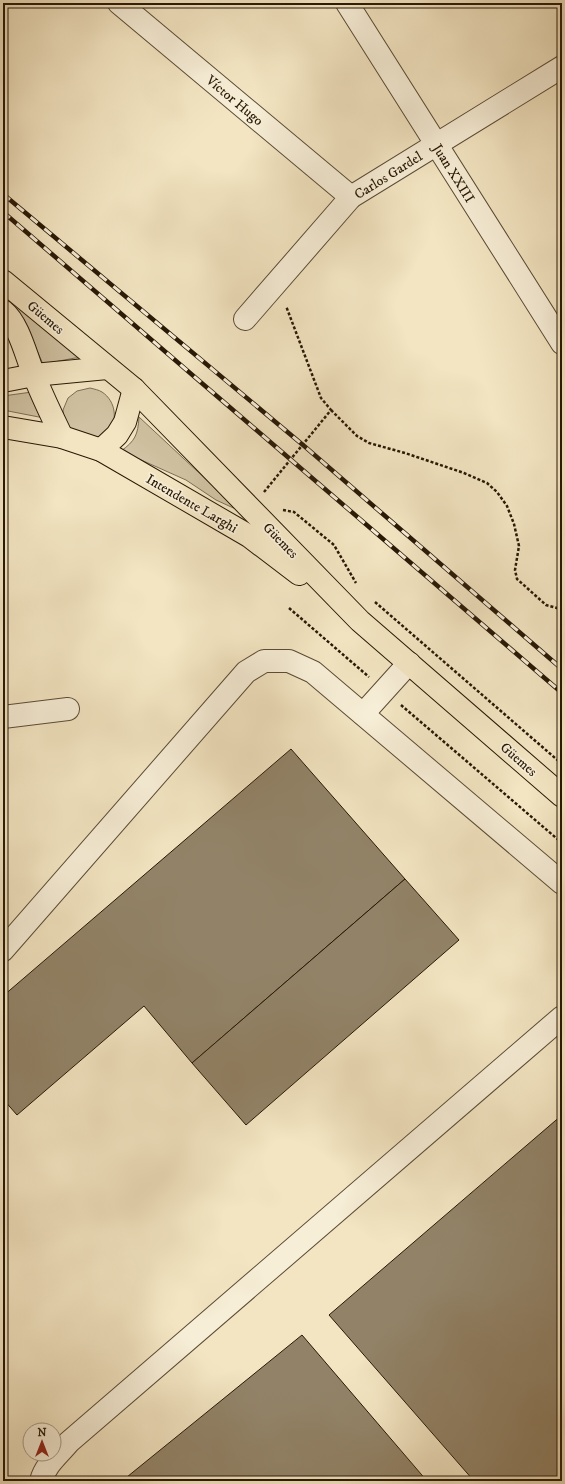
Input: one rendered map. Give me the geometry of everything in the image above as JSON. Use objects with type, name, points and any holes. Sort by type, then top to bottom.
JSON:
[{"type":"main road","name":"Güemes","points":[[3,281],[134,390],[360,621],[562,796]]},
{"type":"main road","name":"Güemes","points":[[3,311],[18,333],[34,375],[62,437]]},
{"type":"main road","points":[[3,381],[34,375],[107,368]]},
{"type":"main road","points":[[101,450],[117,435],[125,422],[134,390]]},
{"type":"main road","name":"Intendente Larghi","points":[[3,427],[62,437],[101,450],[249,536],[360,621]]},
{"type":"street","name":"Víctor Hugo","points":[[119,3],[351,197]]},
{"type":"street","name":"Juan XXIII","points":[[347,3],[562,343]]},
{"type":"street","name":"Carlos Gardel","points":[[245,319],[351,197],[562,66]]},
{"type":"street","points":[[3,950],[246,672],[264,660],[289,661],[313,672],[562,883]]},
{"type":"street","points":[[362,714],[409,663]]},
{"type":"street","points":[[3,717],[68,709]]},
{"type":"street","points":[[41,1481],[50,1463],[69,1442],[562,1017]]},
{"type":"path","points":[[277,283],[321,398],[331,410],[358,436],[369,443],[450,468],[487,483],[497,492],[507,506],[514,524],[519,546],[515,570],[517,579],[546,605],[557,608],[562,612]]},
{"type":"path","points":[[262,496],[331,410]]},
{"type":"path","points":[[289,608],[562,843]]},
{"type":"shaded area","points":[[7,296],[84,358],[75,358],[43,364],[35,346]]},
{"type":"shaded area","points":[[90,388],[101,391],[107,396],[113,406],[114,412],[113,424],[110,429],[105,435],[94,439],[71,433],[64,423],[63,410],[68,398],[77,391]]},
{"type":"shaded area","points":[[32,392],[44,418],[3,410],[3,396]]},
{"type":"shaded area","points":[[139,417],[240,511],[216,500],[186,480],[121,451],[133,441],[137,433]]},
{"type":"building","points":[[291,749],[405,879],[192,1063],[144,1006],[17,1115],[3,1099],[3,996]]},
{"type":"building","points":[[405,879],[459,940],[246,1125],[192,1063]]},
{"type":"building","points":[[562,1115],[562,1481],[474,1481],[329,1315]]},
{"type":"building","points":[[302,1335],[427,1481],[122,1481]]},
{"type":"railway","points":[[3,194],[303,445],[562,669]]},
{"type":"railway","points":[[3,212],[562,693]]}]
